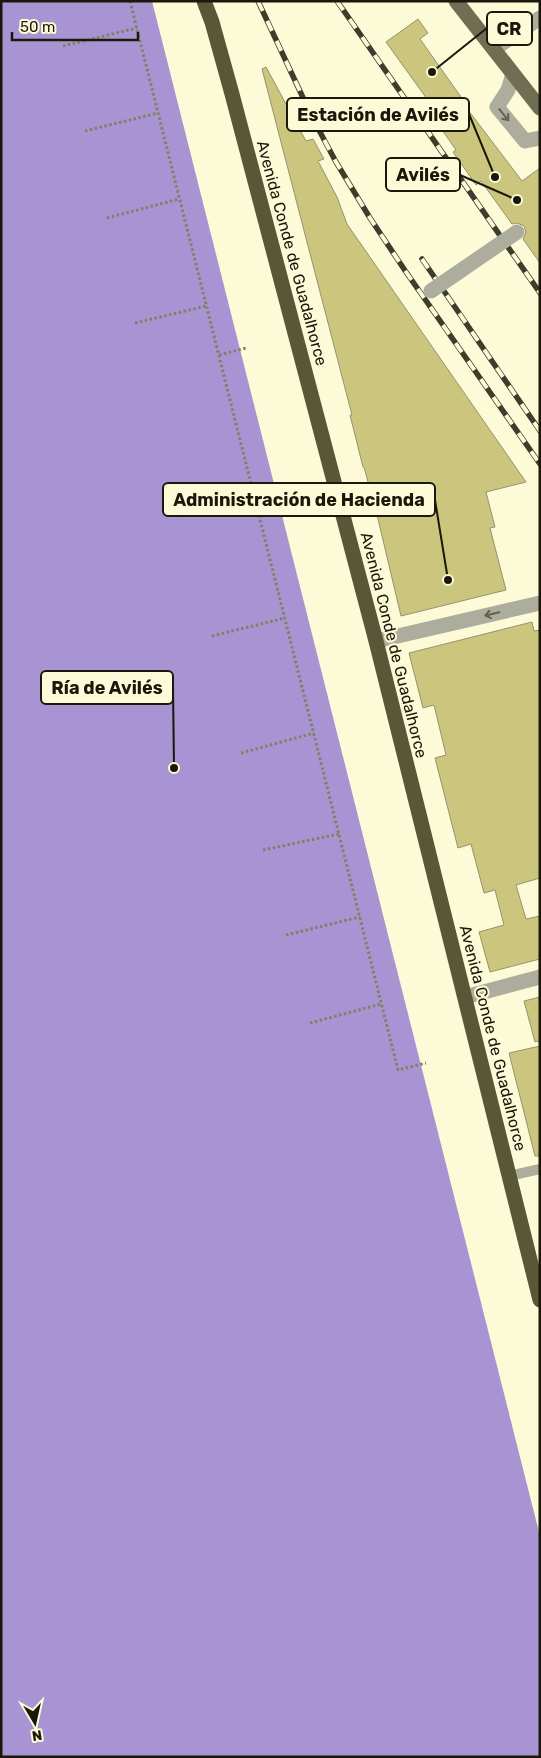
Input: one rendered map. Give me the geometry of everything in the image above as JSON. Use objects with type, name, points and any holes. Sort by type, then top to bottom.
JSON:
[{"type":"highway","name":"Avenida Conde de Guadalhorce","points":[[204,1],[212,22],[232,94],[376,641],[540,1300]]},
{"type":"main road","points":[[461,4],[540,108]]},
{"type":"street","points":[[494,49],[540,18]]},
{"type":"street","points":[[513,74],[508,90],[497,107],[525,141],[540,138]]},
{"type":"street","points":[[431,291],[517,232]]},
{"type":"street","points":[[376,641],[540,603]]},
{"type":"street","points":[[466,997],[540,977]]},
{"type":"lane","points":[[509,1176],[540,1169]]},
{"type":"path","points":[[130,1],[398,1070],[426,1063]]},
{"type":"path","points":[[63,46],[137,28]]},
{"type":"path","points":[[84,131],[158,113]]},
{"type":"path","points":[[107,218],[180,199]]},
{"type":"path","points":[[135,323],[206,306]]},
{"type":"path","points":[[218,354],[246,348]]},
{"type":"path","points":[[182,516],[255,498]]},
{"type":"path","points":[[212,636],[285,618]]},
{"type":"path","points":[[240,754],[314,733]]},
{"type":"path","points":[[263,850],[339,834]]},
{"type":"path","points":[[286,935],[360,917]]},
{"type":"path","points":[[310,1023],[382,1004]]},
{"type":"shaded area","points":[[1,1],[152,1],[540,1536],[540,1757],[1,1757]]},
{"type":"building","points":[[418,19],[428,33],[420,39],[461,97],[459,98],[522,181],[540,168],[540,263],[523,239],[526,232],[524,226],[517,223],[512,224],[481,181],[476,185],[453,152],[456,150],[440,127],[445,124],[386,42]]},
{"type":"building","points":[[266,67],[306,141],[313,139],[324,159],[318,161],[337,197],[347,224],[526,482],[486,492],[495,527],[490,528],[506,590],[401,616],[378,519],[350,415],[352,415],[262,69]]},
{"type":"building","points":[[532,622],[534,631],[540,630],[540,878],[516,885],[526,919],[540,916],[540,959],[490,972],[479,932],[504,925],[495,890],[484,893],[471,844],[458,848],[435,758],[446,755],[434,705],[423,708],[409,653]]},
{"type":"building","points":[[540,997],[540,1041],[535,1042],[524,1001]]},
{"type":"building","points":[[540,1046],[540,1156],[535,1156],[509,1053]]},
{"type":"railway","points":[[258,1],[312,117],[336,162],[370,218],[540,464]]},
{"type":"railway","points":[[337,1],[540,293]]},
{"type":"railway","points":[[422,259],[540,431]]},
{"type":"place","name":"CR","points":[[432,72]]},
{"type":"place","name":"Estación de Avilés","points":[[495,177]]},
{"type":"place","name":"Avilés","points":[[517,200]]},
{"type":"place","name":"Administración de Hacienda","points":[[448,580]]},
{"type":"place","name":"Ría de Avilés","points":[[174,768]]}]
